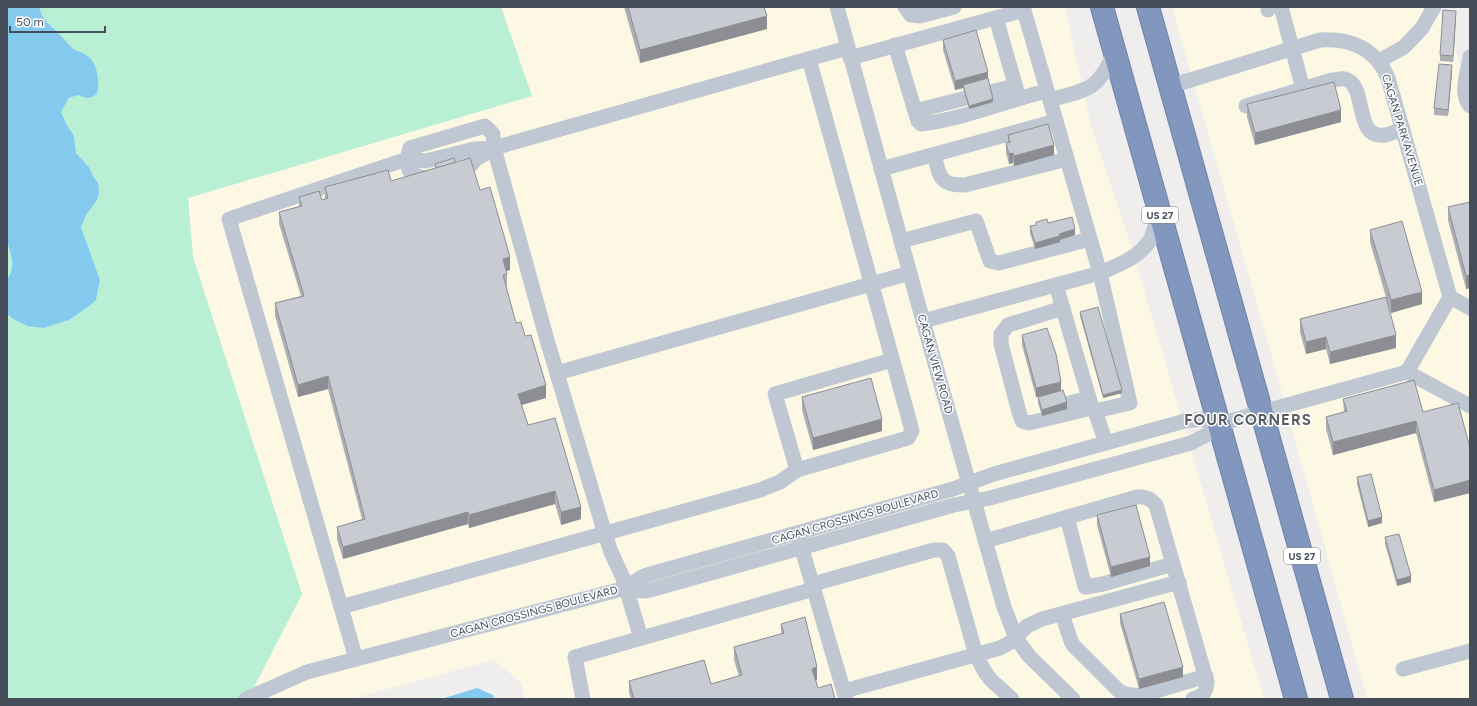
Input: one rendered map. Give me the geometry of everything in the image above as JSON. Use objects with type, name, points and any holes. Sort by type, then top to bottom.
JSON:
[{"type":"highway","name":"US 27","points":[[1102,7],[1296,699]]},
{"type":"highway","name":"US 27","points":[[1148,7],[1342,699]]},
{"type":"street","name":"CAGAN VIEW ROAD","points":[[837,7],[923,321],[1004,607],[1016,638],[1037,665],[1073,699]]},
{"type":"street","points":[[905,7],[912,15],[920,16],[954,7]]},
{"type":"street","points":[[1379,61],[1404,47],[1422,28],[1434,7]]},
{"type":"street","points":[[1272,8],[1292,48],[1303,89]]},
{"type":"street","points":[[356,659],[228,220],[407,159],[426,161],[474,149],[494,148],[809,59],[895,45],[1024,9],[1100,273],[1130,403],[1092,406],[1066,404]]},
{"type":"street","points":[[996,18],[1016,89]]},
{"type":"street","name":"CAGAN PARK AVENUE","points":[[1171,86],[1320,40],[1341,40],[1362,48],[1379,61],[1388,78],[1450,297]]},
{"type":"street","points":[[895,45],[915,114],[921,124],[934,123],[1006,103],[1016,89]]},
{"type":"street","points":[[991,92],[1016,89],[1049,96],[1083,89],[1094,84],[1101,76],[1115,53]]},
{"type":"street","points":[[1470,57],[1464,92],[1467,103],[1470,106]]},
{"type":"street","points":[[341,607],[760,490],[780,482],[797,470],[908,438],[912,431],[911,425],[809,59]]},
{"type":"street","points":[[1246,106],[1332,80],[1344,78],[1352,83],[1356,90],[1367,128],[1372,133],[1384,135],[1403,129]]},
{"type":"street","points":[[915,114],[966,98]]},
{"type":"street","points":[[881,169],[1056,122]]},
{"type":"street","points":[[436,173],[425,179],[409,170],[407,159],[410,148],[485,126],[493,134],[494,148],[557,373],[605,534],[626,588],[641,638]]},
{"type":"street","points":[[456,168],[471,165],[476,159],[494,148]]},
{"type":"street","points":[[934,154],[940,175],[945,182],[954,185],[965,185],[1067,159]]},
{"type":"street","points":[[923,321],[1100,273],[1137,255],[1150,240],[1160,213]]},
{"type":"street","points":[[901,241],[976,220],[990,261],[999,263],[1090,239]]},
{"type":"street","points":[[557,373],[910,273]]},
{"type":"street","points":[[1056,285],[1092,406],[1106,443]]},
{"type":"street","points":[[1407,372],[1450,297],[1470,308]]},
{"type":"street","points":[[1063,308],[1008,325],[1001,334],[1001,344],[1019,412],[1022,421],[1028,424],[1092,406]]},
{"type":"street","points":[[797,470],[774,394],[892,360]]},
{"type":"street","points":[[626,588],[643,591],[650,590],[954,505],[1063,479],[1189,444],[1206,435],[1219,424],[1407,372],[1470,406]]},
{"type":"street","points":[[1019,412],[1028,413],[1040,410]]},
{"type":"street","name":"CAGAN CROSSINGS BOULEVARD","points":[[246,699],[307,672],[626,588],[647,575],[953,489],[994,474],[1185,420],[1202,420],[1219,424]]},
{"type":"street","points":[[985,541],[1137,497],[1142,496],[1148,498],[1156,505],[1206,676],[1207,689],[1203,697]]},
{"type":"street","points":[[1067,518],[1084,587],[1103,584],[1173,564]]},
{"type":"street","points":[[797,533],[845,695],[1000,648],[1016,638],[1027,626],[1034,622],[1179,582]]},
{"type":"street","points":[[583,699],[574,657],[934,550],[943,550],[948,556],[976,655],[991,680],[1012,699]]},
{"type":"street","points":[[1062,614],[1070,641],[1119,691],[1125,694],[1139,696],[1206,676]]},
{"type":"street","points":[[1403,670],[1470,651]]},
{"type":"shaded area","points":[[501,7],[1065,7],[1091,126],[1130,242],[1264,699],[525,699],[521,682],[494,660],[350,699],[248,699],[193,257],[188,198],[531,96]]},
{"type":"shaded area","points":[[1172,7],[1426,7],[1426,15],[1442,13],[1470,93],[1470,699],[1367,699],[1263,325]]},
{"type":"green space","points":[[40,7],[501,7],[532,96],[188,198],[193,257],[302,594],[248,699],[7,699],[7,314],[13,319],[44,328],[69,320],[96,300],[100,280],[81,227],[86,215],[97,200],[96,180],[89,167],[76,153],[74,136],[66,124],[61,112],[69,98],[78,95],[83,98],[97,94],[98,78],[96,67],[90,58],[72,48],[46,21],[40,11]]},
{"type":"green space","points":[[7,240],[11,255],[12,270],[7,279]]},
{"type":"water","points":[[7,7],[40,7],[40,11],[44,18],[72,48],[90,58],[96,67],[98,78],[97,94],[88,98],[78,95],[69,98],[61,112],[66,124],[74,136],[76,153],[89,167],[98,183],[99,193],[97,200],[86,215],[81,227],[100,280],[96,300],[69,320],[44,328],[28,326],[13,319],[7,314],[7,279],[12,270],[12,265],[7,240]]},
{"type":"water","points":[[477,688],[493,695],[494,699],[441,699]]},
{"type":"building","points":[[628,7],[764,7],[767,16],[640,50]]},
{"type":"building","points":[[1443,10],[1456,11],[1453,56],[1440,55]]},
{"type":"building","points":[[976,30],[988,72],[955,81],[943,40]]},
{"type":"building","points":[[1439,64],[1452,65],[1448,110],[1434,108]]},
{"type":"building","points":[[988,78],[993,99],[969,106],[963,85]]},
{"type":"building","points":[[1334,82],[1341,110],[1255,133],[1247,104]]},
{"type":"building","points":[[1048,124],[1054,145],[1014,156],[1013,153],[1009,154],[1006,143],[1010,142],[1008,135]]},
{"type":"building","points":[[454,158],[455,163],[436,168],[435,164]]},
{"type":"building","points":[[470,158],[480,190],[490,187],[510,257],[503,259],[507,274],[503,275],[516,323],[521,322],[525,336],[531,335],[546,385],[518,394],[528,425],[555,418],[581,507],[561,512],[555,491],[469,515],[468,512],[343,547],[337,527],[365,519],[328,376],[298,385],[275,303],[304,296],[279,212],[302,206],[299,197],[319,191],[322,200],[328,198],[325,187],[388,170],[391,181]]},
{"type":"building","points":[[1470,202],[1470,275],[1466,276],[1448,207]]},
{"type":"building","points":[[1072,217],[1075,229],[1059,234],[1060,236],[1035,243],[1030,226],[1036,225],[1036,222],[1047,219],[1048,223]]},
{"type":"building","points":[[1402,221],[1422,292],[1391,300],[1370,230]]},
{"type":"building","points":[[1386,297],[1396,335],[1330,352],[1326,337],[1306,342],[1300,319]]},
{"type":"building","points":[[1098,307],[1122,390],[1103,395],[1080,312]]},
{"type":"building","points":[[1047,328],[1056,354],[1061,382],[1036,388],[1022,335]]},
{"type":"building","points":[[871,378],[882,419],[813,438],[802,397]]},
{"type":"building","points":[[1414,380],[1423,412],[1458,403],[1470,448],[1470,480],[1434,490],[1416,421],[1333,442],[1326,417],[1347,411],[1343,399]]},
{"type":"building","points":[[1063,390],[1067,402],[1042,410],[1038,397]]},
{"type":"building","points":[[1371,474],[1382,517],[1368,521],[1357,477]]},
{"type":"building","points":[[1136,505],[1150,557],[1111,567],[1097,515]]},
{"type":"building","points":[[1399,534],[1411,576],[1397,580],[1385,537]]},
{"type":"building","points":[[1164,602],[1183,667],[1139,679],[1120,614]]},
{"type":"building","points":[[805,617],[817,667],[812,669],[818,688],[831,684],[835,699],[634,699],[629,681],[704,660],[711,684],[742,675],[734,647],[784,633],[781,624]]},
{"type":"district","name":"FOUR CORNERS","points":[[1248,420]]}]
